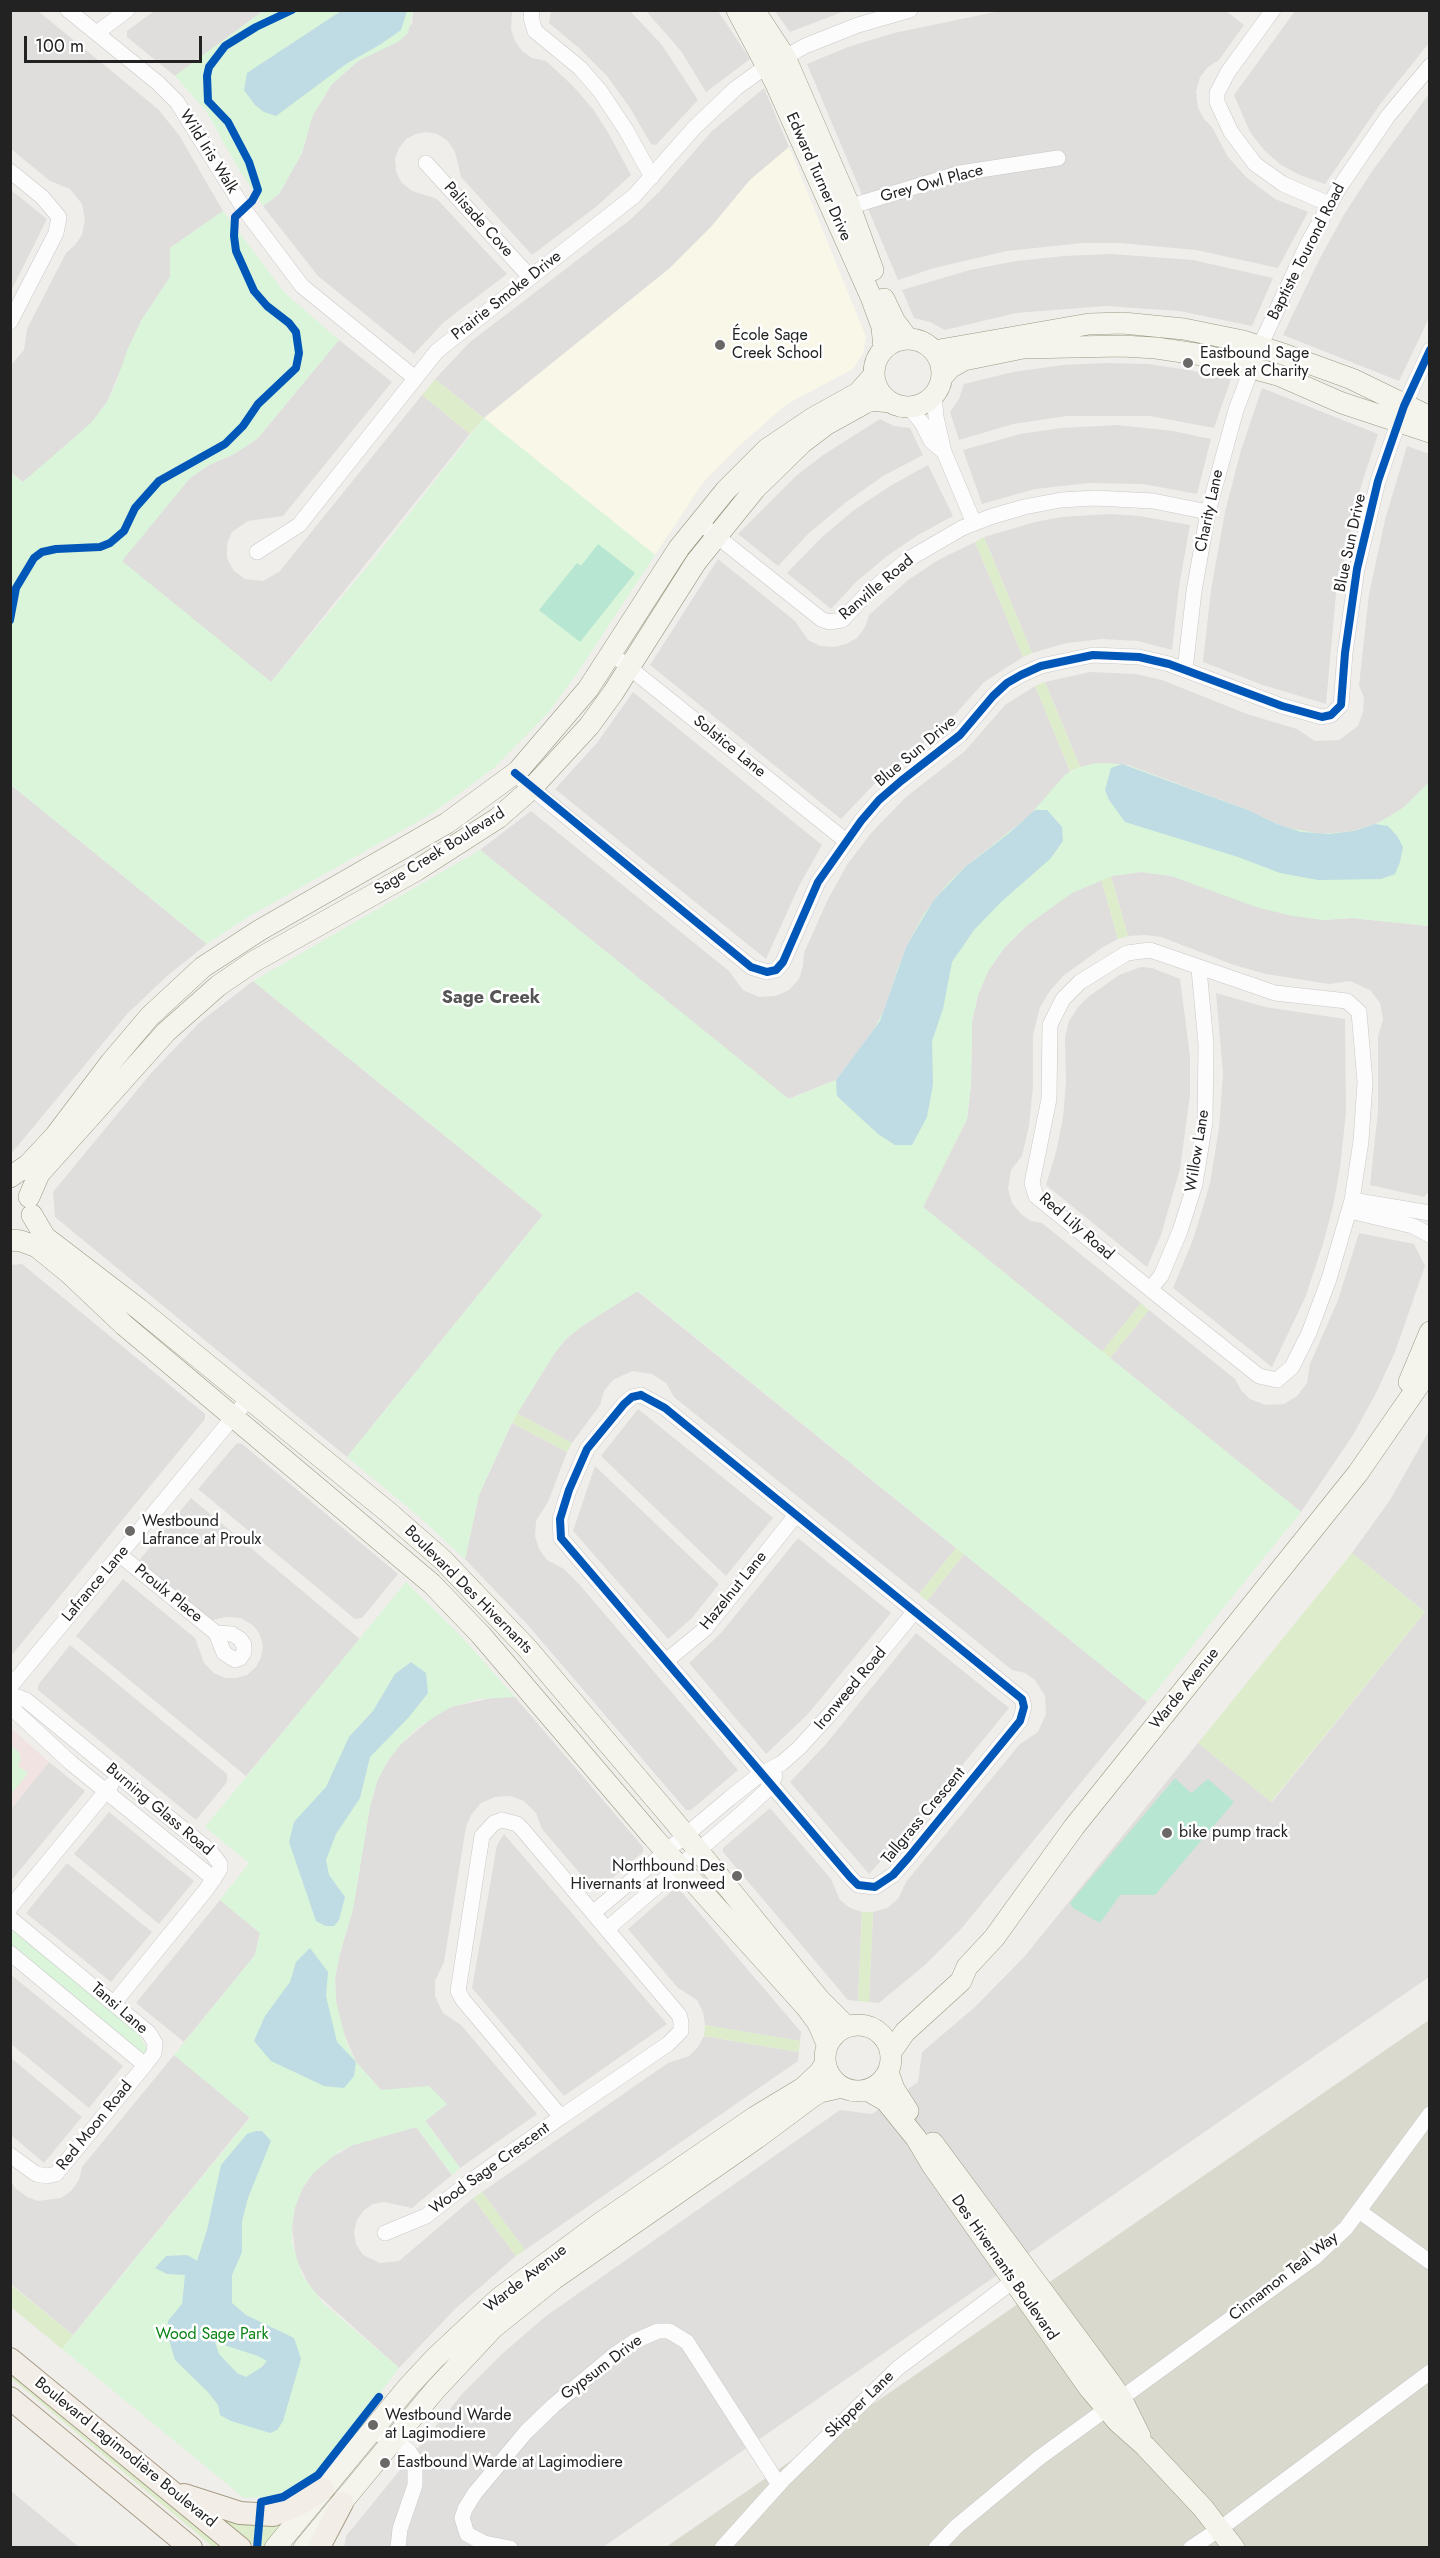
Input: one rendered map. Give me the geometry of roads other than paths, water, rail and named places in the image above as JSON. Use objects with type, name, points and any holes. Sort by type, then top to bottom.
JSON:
[{"type":"main road","name":"Boulevard Lagimodière Boulevard","points":[[10,2359],[240,2547]]},
{"type":"main road","name":"Boulevard Lagimodière Boulevard","points":[[10,2398],[176,2539],[191,2547]]},
{"type":"main road","points":[[171,2491],[240,2513],[273,2515],[300,2504],[323,2489]]},
{"type":"main road","points":[[320,2547],[342,2503]]},
{"type":"street","name":"Wild Iris Walk","points":[[68,10],[158,83],[177,102],[243,209],[302,286],[415,378]]},
{"type":"street","points":[[97,33],[127,10]]},
{"type":"street","points":[[532,10],[531,18],[535,31],[566,56],[600,91],[626,130],[652,177]]},
{"type":"street","name":"Edward Turner Drive","points":[[737,10],[777,61],[874,304],[882,327],[884,350]]},
{"type":"street","name":"Edward Turner Drive","points":[[754,10],[846,208],[895,322],[908,339]]},
{"type":"street","name":"Prairie Smoke Drive","points":[[257,552],[299,525],[437,351],[452,337],[607,219],[652,177],[715,106],[777,61],[805,46],[848,28],[910,10]]},
{"type":"street","points":[[1273,10],[1228,72],[1217,93],[1217,102],[1231,132],[1255,164],[1283,184],[1329,204]]},
{"type":"street","name":"Baptiste Tourond Road","points":[[1256,357],[1291,279],[1329,204],[1388,117],[1430,66]]},
{"type":"street","name":"Grey Owl Place","points":[[846,208],[960,173],[1058,158]]},
{"type":"street","name":"Palisade Cove","points":[[426,163],[530,277]]},
{"type":"street","points":[[10,171],[48,202],[59,217],[56,233],[10,322]]},
{"type":"street","points":[[934,351],[1089,324],[1123,323],[1184,328],[1256,357],[1352,380],[1430,432]]},
{"type":"street","points":[[944,453],[931,441],[919,418],[878,388],[874,375],[876,361],[884,350],[895,342],[908,339],[920,341],[934,351],[940,363],[936,417],[944,453],[974,524]]},
{"type":"street","points":[[900,404],[918,405],[958,363],[985,354],[1023,348],[1068,346],[1156,348],[1203,355],[1256,357]]},
{"type":"street","points":[[1402,412],[1430,350]]},
{"type":"street","name":"Charity Lane","points":[[1185,670],[1194,591],[1208,512],[1234,419],[1256,357]]},
{"type":"street","name":"Sage Creek Boulevard","points":[[11,1240],[27,1227],[39,1174],[166,1032],[218,986],[253,962],[417,870],[498,818],[531,789],[589,726],[629,668],[696,562],[707,529],[726,490],[767,449],[805,423],[858,393],[874,375]]},
{"type":"street","name":"Sage Creek Boulevard","points":[[10,1178],[28,1165],[55,1136],[111,1062],[150,1016],[202,967],[260,930],[447,823],[515,773],[567,716],[612,654],[656,582],[707,529],[755,489],[802,443],[819,430],[871,400],[900,404]]},
{"type":"street","points":[[1402,412],[1430,417]]},
{"type":"street","name":"Blue Sun Drive","points":[[515,773],[531,789],[758,971],[776,970],[783,962],[818,882],[846,841],[879,800],[949,745],[993,696],[1007,683],[1021,675],[1041,666],[1094,655],[1140,657],[1185,670],[1252,697],[1309,715],[1322,717],[1336,711],[1341,705],[1350,616],[1365,529],[1402,412]]},
{"type":"street","name":"Ranville Road","points":[[707,529],[820,619],[836,622],[849,614],[865,596],[907,560],[974,524],[1024,507],[1061,500],[1095,498],[1153,501],[1208,512]]},
{"type":"street","name":"Solstice Lane","points":[[612,654],[846,841]]},
{"type":"street","name":"Red Lily Road","points":[[1150,950],[1199,969],[1275,993],[1347,1002],[1359,1012],[1365,1082],[1361,1141],[1351,1206],[1309,1333],[1292,1367],[1276,1380],[1259,1376],[1036,1196],[1032,1184],[1049,1098],[1050,1025],[1063,999],[1080,982],[1127,953],[1150,950]]},
{"type":"street","name":"Willow Lane","points":[[1150,1289],[1161,1276],[1180,1231],[1195,1184],[1205,1122],[1206,1044],[1199,969]]},
{"type":"street","name":"Boulevard Des Hivernants","points":[[10,1178],[23,1187],[45,1237],[139,1308],[443,1560],[527,1648],[692,1843],[819,2000],[846,2026]]},
{"type":"street","points":[[1351,1206],[1430,1213]]},
{"type":"street","points":[[1351,1206],[1430,1235]]},
{"type":"street","name":"Boulevard Des Hivernants","points":[[11,1240],[37,1247],[69,1272],[124,1325],[234,1415],[432,1584],[481,1635],[672,1858],[807,2008],[818,2023],[826,2054]]},
{"type":"street","name":"Warde Avenue","points":[[1401,1408],[1430,1332]]},
{"type":"street","name":"Warde Avenue","points":[[889,2062],[905,2032],[961,1981],[967,1967],[994,1938],[1074,1827],[1358,1473],[1430,1369]]},
{"type":"street","name":"Tallgrass Crescent","points":[[641,1395],[649,1398],[796,1515],[1014,1690],[1022,1699],[1024,1707],[1020,1721],[908,1858],[893,1875],[875,1887],[858,1885],[561,1538],[559,1530],[569,1490],[587,1449],[613,1414],[632,1397],[641,1395]]},
{"type":"street","name":"Lafrance Lane","points":[[10,1687],[249,1398]]},
{"type":"street","name":"Hazelnut Lane","points":[[666,1661],[705,1629],[796,1515]]},
{"type":"street","name":"Proulx Place","points":[[120,1555],[216,1633]]},
{"type":"street","name":"Ironweed Road","points":[[672,1858],[692,1843],[742,1813],[766,1779],[813,1735],[915,1611]]},
{"type":"street","name":"Burning Glass Road","points":[[10,1694],[26,1700],[210,1851],[220,1864],[220,1869],[214,1879],[49,1743],[16,1712],[10,1703]]},
{"type":"street","points":[[10,1908],[118,1776]]},
{"type":"street","name":"Wood Sage Crescent","points":[[385,2233],[426,2216],[472,2180],[668,2044],[681,2031],[679,2014],[594,1912],[517,1824],[502,1820],[494,1823],[482,1836],[458,1991],[463,2000],[561,2117]]},
{"type":"street","points":[[594,1912],[672,1858]]},
{"type":"street","points":[[607,1929],[672,1858]]},
{"type":"street","points":[[114,2003],[214,1879]]},
{"type":"street","name":"Tansi Lane","points":[[10,1918],[149,2032],[155,2043],[154,2053],[145,2065],[10,1953]]},
{"type":"street","name":"Warde Avenue","points":[[875,2029],[896,2022],[952,1973],[967,1967]]},
{"type":"street","points":[[861,2024],[875,2029],[882,2035],[889,2062],[879,2083],[867,2090],[858,2091],[842,2087],[831,2077],[826,2054],[838,2031],[846,2026],[861,2024]]},
{"type":"street","name":"Warde Avenue","points":[[274,2547],[435,2358],[498,2299],[600,2224],[755,2117],[803,2088],[819,2073],[826,2054]]},
{"type":"street","name":"Des Hivernants Boulevard","points":[[889,2062],[902,2104],[943,2156],[1114,2403],[1145,2446],[1221,2528],[1234,2547]]},
{"type":"street","name":"Red Moon Road","points":[[10,2155],[36,2174],[47,2176],[56,2174],[145,2065]]},
{"type":"street","name":"Warde Avenue","points":[[304,2547],[395,2438],[493,2328],[554,2279],[812,2097],[820,2092],[842,2087]]},
{"type":"street","name":"Des Hivernants Boulevard","points":[[867,2090],[886,2101],[906,2124],[1079,2374],[1114,2403]]},
{"type":"street","name":"Cinnamon Teal Way","points":[[1114,2403],[1314,2258],[1346,2228],[1430,2114]]},
{"type":"street","points":[[1359,2211],[1430,2262]]},
{"type":"street","name":"Skipper Lane","points":[[722,2547],[779,2484],[898,2368],[1013,2281]]},
{"type":"street","name":"Gypsum Drive","points":[[510,2547],[484,2543],[467,2534],[462,2518],[475,2493],[526,2432],[563,2397],[635,2341],[658,2331],[669,2331],[687,2342],[779,2484]]},
{"type":"street","points":[[1191,2547],[1221,2528],[1430,2372]]},
{"type":"street","points":[[936,2547],[957,2526],[1039,2458],[1114,2403]]},
{"type":"street","points":[[365,2439],[383,2434],[395,2438],[409,2451],[415,2461],[415,2485],[400,2529],[398,2547]]},
{"type":"water","points":[[341,11],[407,11],[401,30],[346,64],[276,116],[264,112],[255,105],[244,90],[247,73]]},
{"type":"water","points":[[1122,764],[1301,832],[1329,834],[1353,831],[1375,824],[1388,826],[1403,847],[1400,862],[1395,874],[1381,879],[1318,880],[1280,873],[1238,857],[1125,822],[1109,800],[1105,790],[1111,768]]},
{"type":"water","points":[[1035,810],[1047,810],[1062,827],[1063,841],[1050,859],[1001,902],[974,930],[952,962],[943,1009],[932,1041],[933,1084],[927,1117],[912,1145],[895,1145],[878,1134],[837,1096],[836,1080],[880,1021],[906,947],[933,901],[965,867]]},
{"type":"water","points":[[411,1662],[426,1673],[428,1693],[409,1717],[370,1757],[360,1798],[336,1834],[326,1860],[329,1875],[345,1897],[339,1920],[334,1926],[326,1926],[316,1921],[289,1842],[294,1822],[326,1787],[349,1737],[373,1711],[395,1674]]},
{"type":"water","points":[[310,1948],[328,1972],[326,1996],[337,2042],[356,2062],[354,2076],[344,2088],[324,2086],[271,2061],[254,2041],[265,2016],[290,1982],[296,1962]]},
{"type":"water","points":[[262,2131],[271,2141],[248,2198],[242,2221],[242,2252],[232,2275],[232,2303],[246,2315],[294,2338],[301,2359],[283,2421],[277,2430],[270,2433],[231,2421],[220,2415],[218,2405],[208,2392],[175,2360],[169,2340],[168,2321],[182,2304],[185,2275],[167,2274],[155,2268],[166,2256],[187,2255],[197,2261],[207,2230],[221,2165],[247,2134]],"holes":[[[215,2342],[267,2361],[246,2377],[237,2373],[219,2354]]]},
{"type":"place","name":"École Sage Creek School","points":[[720,345]]},
{"type":"place","name":"Eastbound Sage Creek at Charity","points":[[1188,363]]},
{"type":"place","name":"Westbound Lafrance at Proulx","points":[[130,1531]]},
{"type":"place","name":"bike pump track","points":[[1167,1833]]},
{"type":"place","name":"Northbound Des Hivernants at Ironweed","points":[[737,1876]]},
{"type":"place","name":"Westbound Warde at Lagimodiere","points":[[373,2425]]},
{"type":"place","name":"Eastbound Warde at Lagimodiere","points":[[385,2463]]},
{"type":"district","name":"Sage Creek","points":[[491,999]]},
{"type":"park label","name":"Wood Sage Park","points":[[212,2335]]}]
